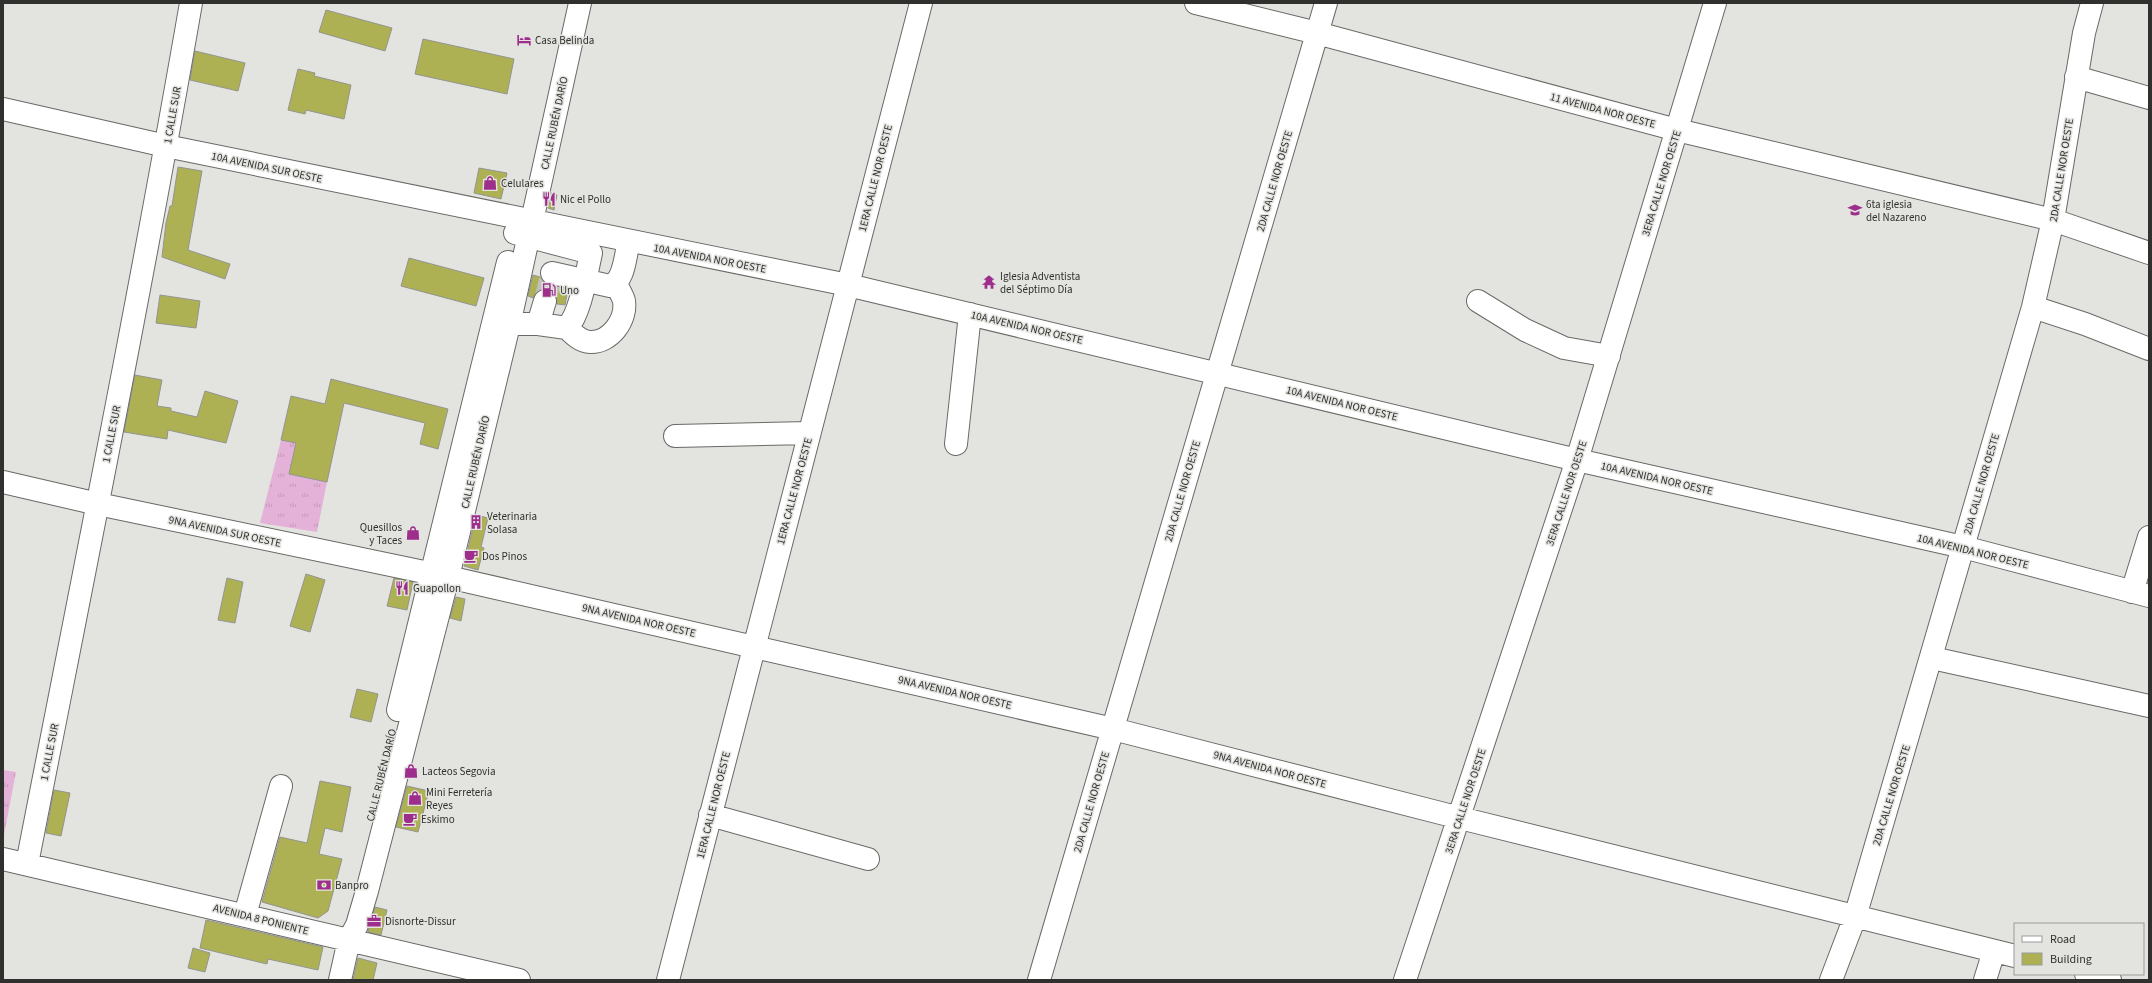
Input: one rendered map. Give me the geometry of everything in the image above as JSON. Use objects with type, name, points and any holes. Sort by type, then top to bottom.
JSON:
[{"type":"street","name":"1 CALLE SUR","points":[[26,864],[98,504],[166,146],[191,3]]},
{"type":"street","name":"CALLE RUBÉN DARÍO","points":[[555,85],[565,3]]},
{"type":"street","name":"CALLE RUBÉN DARÍO","points":[[340,980],[349,940],[357,925],[380,811],[440,575],[501,324],[524,228],[555,85],[580,3]]},
{"type":"street","name":"1ERA CALLE NOR OESTE","points":[[668,980],[921,3]]},
{"type":"street","name":"11 AVENIDA NOR OESTE","points":[[1196,3],[1318,33],[1677,130],[2053,220],[2149,253]]},
{"type":"street","name":"2DA CALLE NOR OESTE","points":[[1038,980],[1326,3]]},
{"type":"street","name":"3ERA CALLE NOR OESTE","points":[[1405,980],[1460,818],[1577,460],[1715,3]]},
{"type":"street","name":"2DA CALLE NOR OESTE","points":[[1831,980],[1855,917],[1932,658],[2033,307],[2053,220],[2076,77],[2084,33],[2092,3]]},
{"type":"street","points":[[2076,77],[2149,98]]},
{"type":"street","name":"10A AVENIDA SUR OESTE","points":[[3,109],[524,228]]},
{"type":"street","name":"10A AVENIDA NOR OESTE","points":[[524,228],[626,251],[848,285],[1577,460],[1963,547],[2140,594]]},
{"type":"street","points":[[565,238],[591,253],[626,251],[620,277],[616,284],[610,286],[551,276],[565,238]]},
{"type":"street","points":[[567,328],[573,321],[591,253]]},
{"type":"street","points":[[501,324],[538,324],[567,328],[576,337],[589,342],[603,341],[618,326],[622,312],[624,301],[616,284]]},
{"type":"street","points":[[538,324],[546,301]]},
{"type":"street","points":[[1478,301],[1525,330],[1564,348],[1609,356]]},
{"type":"street","points":[[2033,307],[2084,324],[2149,349]]},
{"type":"street","points":[[956,444],[970,314]]},
{"type":"street","points":[[675,436],[809,433]]},
{"type":"street","name":"9NA AVENIDA SUR OESTE","points":[[3,482],[98,504],[440,575]]},
{"type":"street","points":[[2140,594],[2149,537]]},
{"type":"street","name":"9NA AVENIDA NOR OESTE","points":[[440,575],[1113,729],[1460,818],[2014,956]]},
{"type":"street","points":[[1932,658],[2149,706]]},
{"type":"street","points":[[245,915],[281,786]]},
{"type":"street","points":[[710,815],[868,859]]},
{"type":"street","name":"AVENIDA 8 PONIENTE","points":[[3,859],[519,980]]},
{"type":"street","points":[[1985,980],[1994,951]]},
{"type":"street","points":[[2090,975],[2110,980]]},
{"type":"green space","points":[[281,440],[296,443],[289,474],[327,482],[317,532],[260,523]]},
{"type":"green space","points":[[3,770],[16,772],[3,840]]},
{"type":"building","points":[[326,10],[392,28],[385,51],[319,32]]},
{"type":"building","points":[[423,39],[514,59],[507,94],[415,74]]},
{"type":"building","points":[[195,51],[245,63],[238,91],[190,80]]},
{"type":"building","points":[[298,69],[315,73],[314,76],[351,85],[344,119],[306,110],[305,114],[288,110]]},
{"type":"building","points":[[178,167],[202,171],[188,250],[230,264],[225,279],[162,257],[166,223],[170,206],[172,206]]},
{"type":"building","name":"Celulares","points":[[479,168],[507,173],[501,199],[474,193]]},
{"type":"building","points":[[551,193],[557,195],[554,210],[548,208]]},
{"type":"building","points":[[409,258],[484,278],[476,306],[401,286]]},
{"type":"building","points":[[533,275],[540,277],[549,285],[568,289],[565,305],[557,304],[554,293],[548,289],[537,292],[533,298],[528,296]]},
{"type":"building","points":[[160,295],[200,301],[196,328],[156,323]]},
{"type":"building","points":[[135,375],[162,380],[157,406],[171,408],[171,411],[197,417],[205,391],[238,401],[226,443],[168,430],[167,439],[124,432]]},
{"type":"building","points":[[331,379],[448,409],[438,449],[420,444],[425,423],[344,403],[327,482],[289,474],[296,443],[281,440],[291,396],[325,404]]},
{"type":"building","points":[[476,515],[488,518],[481,547],[484,548],[478,570],[464,566]]},
{"type":"building","points":[[306,574],[325,580],[310,632],[290,626]]},
{"type":"building","points":[[227,578],[243,582],[235,623],[218,620]]},
{"type":"building","points":[[394,578],[413,582],[407,610],[387,606]]},
{"type":"building","points":[[456,597],[465,599],[461,621],[450,618]]},
{"type":"building","points":[[357,689],[378,694],[371,722],[350,717]]},
{"type":"building","points":[[320,781],[351,787],[342,832],[325,828],[319,854],[342,859],[328,911],[318,918],[262,902],[280,837],[307,843]]},
{"type":"building","points":[[407,786],[429,791],[418,832],[396,827]]},
{"type":"building","points":[[54,790],[70,793],[61,836],[46,833]]},
{"type":"building","name":"Disnorte-Dissur","points":[[375,907],[387,910],[381,935],[368,932]]},
{"type":"building","points":[[206,920],[323,947],[318,970],[268,959],[267,964],[200,948]]},
{"type":"building","points":[[193,948],[210,953],[205,972],[188,968]]},
{"type":"building","points":[[358,958],[377,963],[373,980],[353,980]]},
{"type":"tunnel","points":[[545,301],[550,280]]},
{"type":"place","name":"Casa Belinda","points":[[524,40]]},
{"type":"place","name":"Celulares","points":[[490,183]]},
{"type":"place","name":"Nic el Pollo","points":[[549,199]]},
{"type":"place","name":"6ta iglesia del Nazareno","points":[[1855,210]]},
{"type":"place","name":"Iglesia Adventista del Séptimo Día","points":[[989,282]]},
{"type":"place","name":"Uno","points":[[549,290]]},
{"type":"place","name":"Veterinaria Solasa","points":[[476,522]]},
{"type":"place","name":"Quesillos y Taces","points":[[413,533]]},
{"type":"place","name":"Dos Pinos","points":[[471,556]]},
{"type":"place","name":"Guapollon","points":[[402,588]]},
{"type":"place","name":"Lacteos Segovia","points":[[411,771]]},
{"type":"place","name":"Mini Ferretería Reyes","points":[[415,798]]},
{"type":"place","name":"Eskimo","points":[[410,819]]},
{"type":"place","name":"Banpro","points":[[324,885]]},
{"type":"place","name":"Disnorte-Dissur","points":[[374,921]]}]
